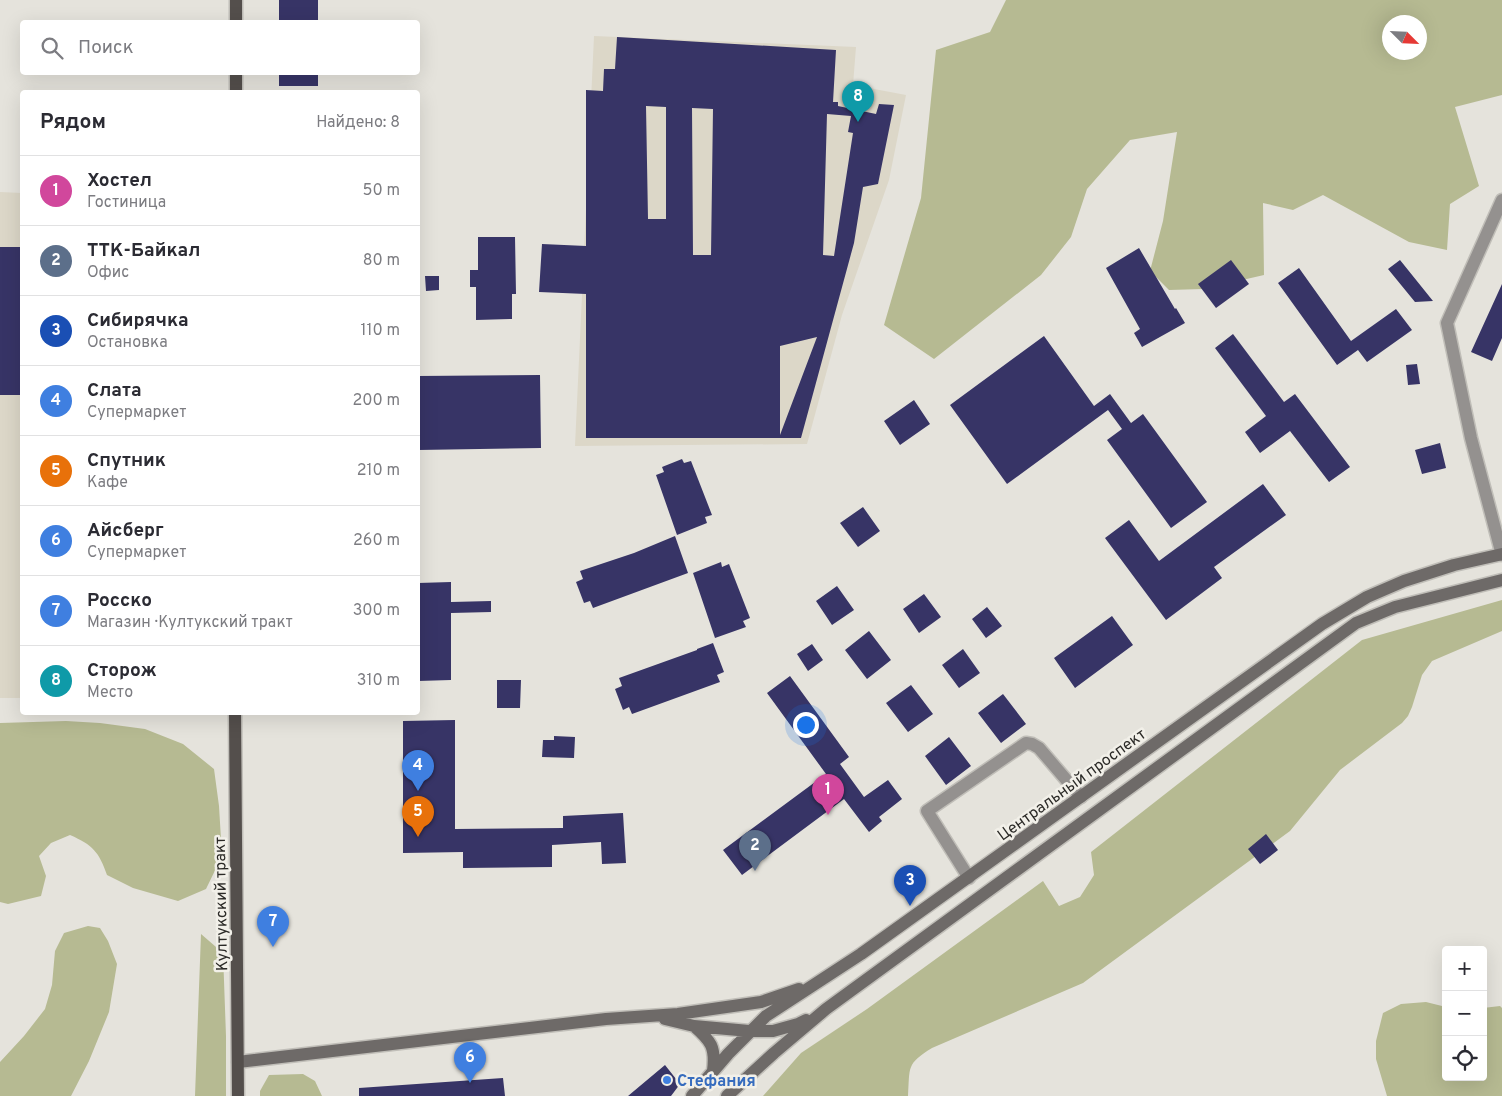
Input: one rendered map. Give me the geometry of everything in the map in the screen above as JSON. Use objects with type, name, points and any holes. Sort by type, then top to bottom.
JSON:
[{"type":"main road","points":[[236,0],[236,20]]},
{"type":"main road","points":[[236,75],[236,90]]},
{"type":"main road","name":"Центральный проспект","points":[[692,1096],[749,1031],[766,1016],[861,954],[1322,624],[1367,597],[1404,581],[1454,566],[1502,555]]},
{"type":"main road","points":[[727,1096],[826,1009],[1356,623],[1395,607],[1502,580]]},
{"type":"main road","name":"Култукский тракт","points":[[235,715],[238,1096]]},
{"type":"main road","points":[[238,1062],[606,1019],[656,1016],[761,1002],[813,985]]},
{"type":"main road","points":[[656,1016],[694,1026],[749,1031],[773,1031],[798,1024],[826,1009]]},
{"type":"main road","points":[[694,1026],[711,1043],[715,1057],[713,1071]]},
{"type":"street","points":[[1502,200],[1446,322],[1471,438],[1502,555]]},
{"type":"street","points":[[968,878],[927,811],[1026,743],[1040,748],[1081,797]]},
{"type":"shaded area","points":[[594,36],[856,47],[853,85],[906,95],[889,180],[842,315],[807,444],[575,446]]},
{"type":"shaded area","points":[[0,192],[20,193],[20,698],[0,698]]},
{"type":"green space","points":[[1006,0],[1502,0],[1502,95],[1455,107],[1479,186],[1450,204],[1447,250],[1409,242],[1323,195],[1293,210],[1263,203],[1264,275],[1203,289],[1169,290],[1150,271],[1163,221],[1177,132],[1130,140],[1087,189],[1071,237],[1041,275],[934,359],[884,325],[921,198],[936,50],[990,32]]},
{"type":"green space","points":[[1502,600],[1502,631],[1432,661],[1422,675],[1408,716],[1402,723],[1340,770],[1290,831],[1083,983],[924,1053],[911,1067],[908,1096],[763,1096],[801,1053],[867,1009],[1043,881],[1059,906],[1080,897],[1094,875],[1091,852],[1362,640]]},
{"type":"green space","points":[[66,721],[145,729],[183,744],[214,769],[219,806],[222,856],[206,889],[178,901],[133,888],[107,875],[101,860],[94,850],[70,835],[51,843],[39,856],[46,876],[41,896],[8,904],[0,902],[0,723]]},
{"type":"green space","points":[[88,926],[100,928],[108,941],[117,964],[109,1012],[89,1061],[71,1096],[0,1096],[0,1062],[45,1009],[52,985],[55,951],[64,933]]},
{"type":"green space","points":[[201,934],[223,953],[226,1096],[195,1096]]},
{"type":"green space","points":[[1426,1002],[1442,1006],[1442,1081],[1487,1081],[1487,1008],[1500,1006],[1502,1008],[1502,1096],[1387,1096],[1376,1059],[1376,1041],[1383,1013],[1401,1004]]},
{"type":"green space","points":[[303,1074],[315,1081],[322,1096],[260,1096],[260,1091],[269,1075]]},
{"type":"building","points":[[279,0],[318,0],[318,20],[279,20]]},
{"type":"building","points":[[617,37],[836,50],[833,102],[838,102],[838,106],[876,114],[879,104],[894,105],[878,184],[863,187],[854,243],[801,438],[586,438],[586,294],[539,292],[542,244],[586,246],[586,90],[603,91],[604,69],[615,69]],"holes":[[[646,106],[666,107],[666,219],[648,219]],[[692,108],[713,109],[711,255],[693,255]],[[827,114],[851,116],[848,132],[853,133],[834,256],[823,255]],[[817,337],[780,435],[780,346]]]},
{"type":"building","points":[[279,75],[318,75],[318,86],[279,86]]},
{"type":"building","points":[[478,237],[515,237],[516,294],[512,294],[512,319],[476,320],[476,287],[470,287],[470,270],[478,270]]},
{"type":"building","points":[[0,247],[20,247],[20,395],[0,395]]},
{"type":"building","points":[[1139,248],[1185,323],[1142,347],[1134,333],[1140,329],[1106,268]]},
{"type":"building","points":[[1231,260],[1249,284],[1216,308],[1198,284]]},
{"type":"building","points":[[1400,260],[1433,301],[1415,302],[1388,269]]},
{"type":"building","points":[[1299,268],[1351,341],[1396,309],[1412,330],[1367,362],[1358,350],[1337,365],[1278,283]]},
{"type":"building","points":[[425,276],[439,276],[439,290],[426,291]]},
{"type":"building","points":[[1502,284],[1502,338],[1492,361],[1471,352]]},
{"type":"building","points":[[1233,334],[1284,402],[1295,394],[1350,467],[1329,482],[1290,431],[1260,453],[1245,432],[1266,416],[1215,348]]},
{"type":"building","points":[[1044,336],[1094,406],[1110,394],[1131,423],[1143,414],[1207,502],[1171,528],[1107,440],[1122,429],[1108,410],[1007,484],[950,405]]},
{"type":"building","points":[[1417,364],[1420,384],[1408,385],[1406,365]]},
{"type":"building","points":[[540,375],[541,448],[420,450],[420,376]]},
{"type":"building","points":[[914,400],[930,424],[900,445],[884,421]]},
{"type":"building","points":[[1440,443],[1446,468],[1422,474],[1415,450]]},
{"type":"building","points":[[682,459],[684,463],[691,461],[712,515],[705,517],[707,523],[677,535],[656,475],[664,472],[662,467]]},
{"type":"building","points":[[1263,484],[1286,515],[1214,567],[1222,578],[1166,620],[1105,538],[1129,520],[1159,561]]},
{"type":"building","points":[[863,507],[880,531],[858,547],[840,523]]},
{"type":"building","points":[[675,536],[688,573],[593,608],[590,601],[584,603],[576,582],[583,579],[580,571],[634,553]]},
{"type":"building","points":[[721,562],[722,567],[729,564],[750,618],[743,621],[746,627],[715,638],[693,573]]},
{"type":"building","points":[[451,582],[451,602],[491,601],[491,612],[451,613],[451,680],[420,681],[420,583]]},
{"type":"building","points":[[837,586],[854,610],[832,625],[816,601]]},
{"type":"building","points":[[924,594],[941,617],[919,633],[903,609]]},
{"type":"building","points":[[987,607],[1002,626],[986,638],[972,619]]},
{"type":"building","points":[[1112,616],[1133,645],[1075,688],[1054,658]]},
{"type":"building","points":[[869,631],[891,660],[867,679],[845,650]]},
{"type":"building","points":[[713,643],[724,672],[717,675],[720,682],[632,714],[629,707],[623,710],[615,689],[622,686],[619,678]]},
{"type":"building","points":[[812,644],[823,660],[808,671],[797,654]]},
{"type":"building","points":[[963,649],[980,673],[959,688],[942,665]]},
{"type":"building","points":[[790,676],[849,757],[840,764],[864,797],[888,780],[902,799],[879,817],[882,821],[869,832],[844,799],[742,875],[723,850],[826,774],[767,693]]},
{"type":"building","points":[[497,680],[521,680],[520,708],[497,708]]},
{"type":"building","points":[[911,685],[933,714],[908,732],[886,703]]},
{"type":"building","points":[[1003,694],[1026,724],[1001,743],[978,713]]},
{"type":"building","points":[[455,720],[455,829],[563,828],[563,816],[623,813],[626,863],[602,864],[601,842],[552,845],[552,867],[463,868],[463,852],[403,853],[403,721]]},
{"type":"building","points":[[554,736],[575,737],[574,758],[542,757],[543,740],[554,740]]},
{"type":"building","points":[[949,737],[971,766],[946,785],[925,756]]},
{"type":"building","points":[[1266,834],[1278,850],[1260,864],[1248,849]]},
{"type":"building","points":[[665,1065],[680,1084],[671,1096],[628,1096]]},
{"type":"building","points":[[503,1078],[505,1096],[359,1096],[359,1088]]},
{"type":"place","name":"Сторож","points":[[858,122]]},
{"type":"place","name":"Слата","points":[[418,791]]},
{"type":"place","name":"Хостел","points":[[828,815]]},
{"type":"place","name":"Спутник","points":[[418,837]]},
{"type":"place","name":"ТТК-Байкал","points":[[755,871]]},
{"type":"place","name":"Сибирячка","points":[[910,906]]},
{"type":"place","name":"Росско","points":[[273,947]]},
{"type":"place","name":"Стефания","points":[[667,1080]]},
{"type":"place","name":"Айсберг","points":[[470,1083]]}]
